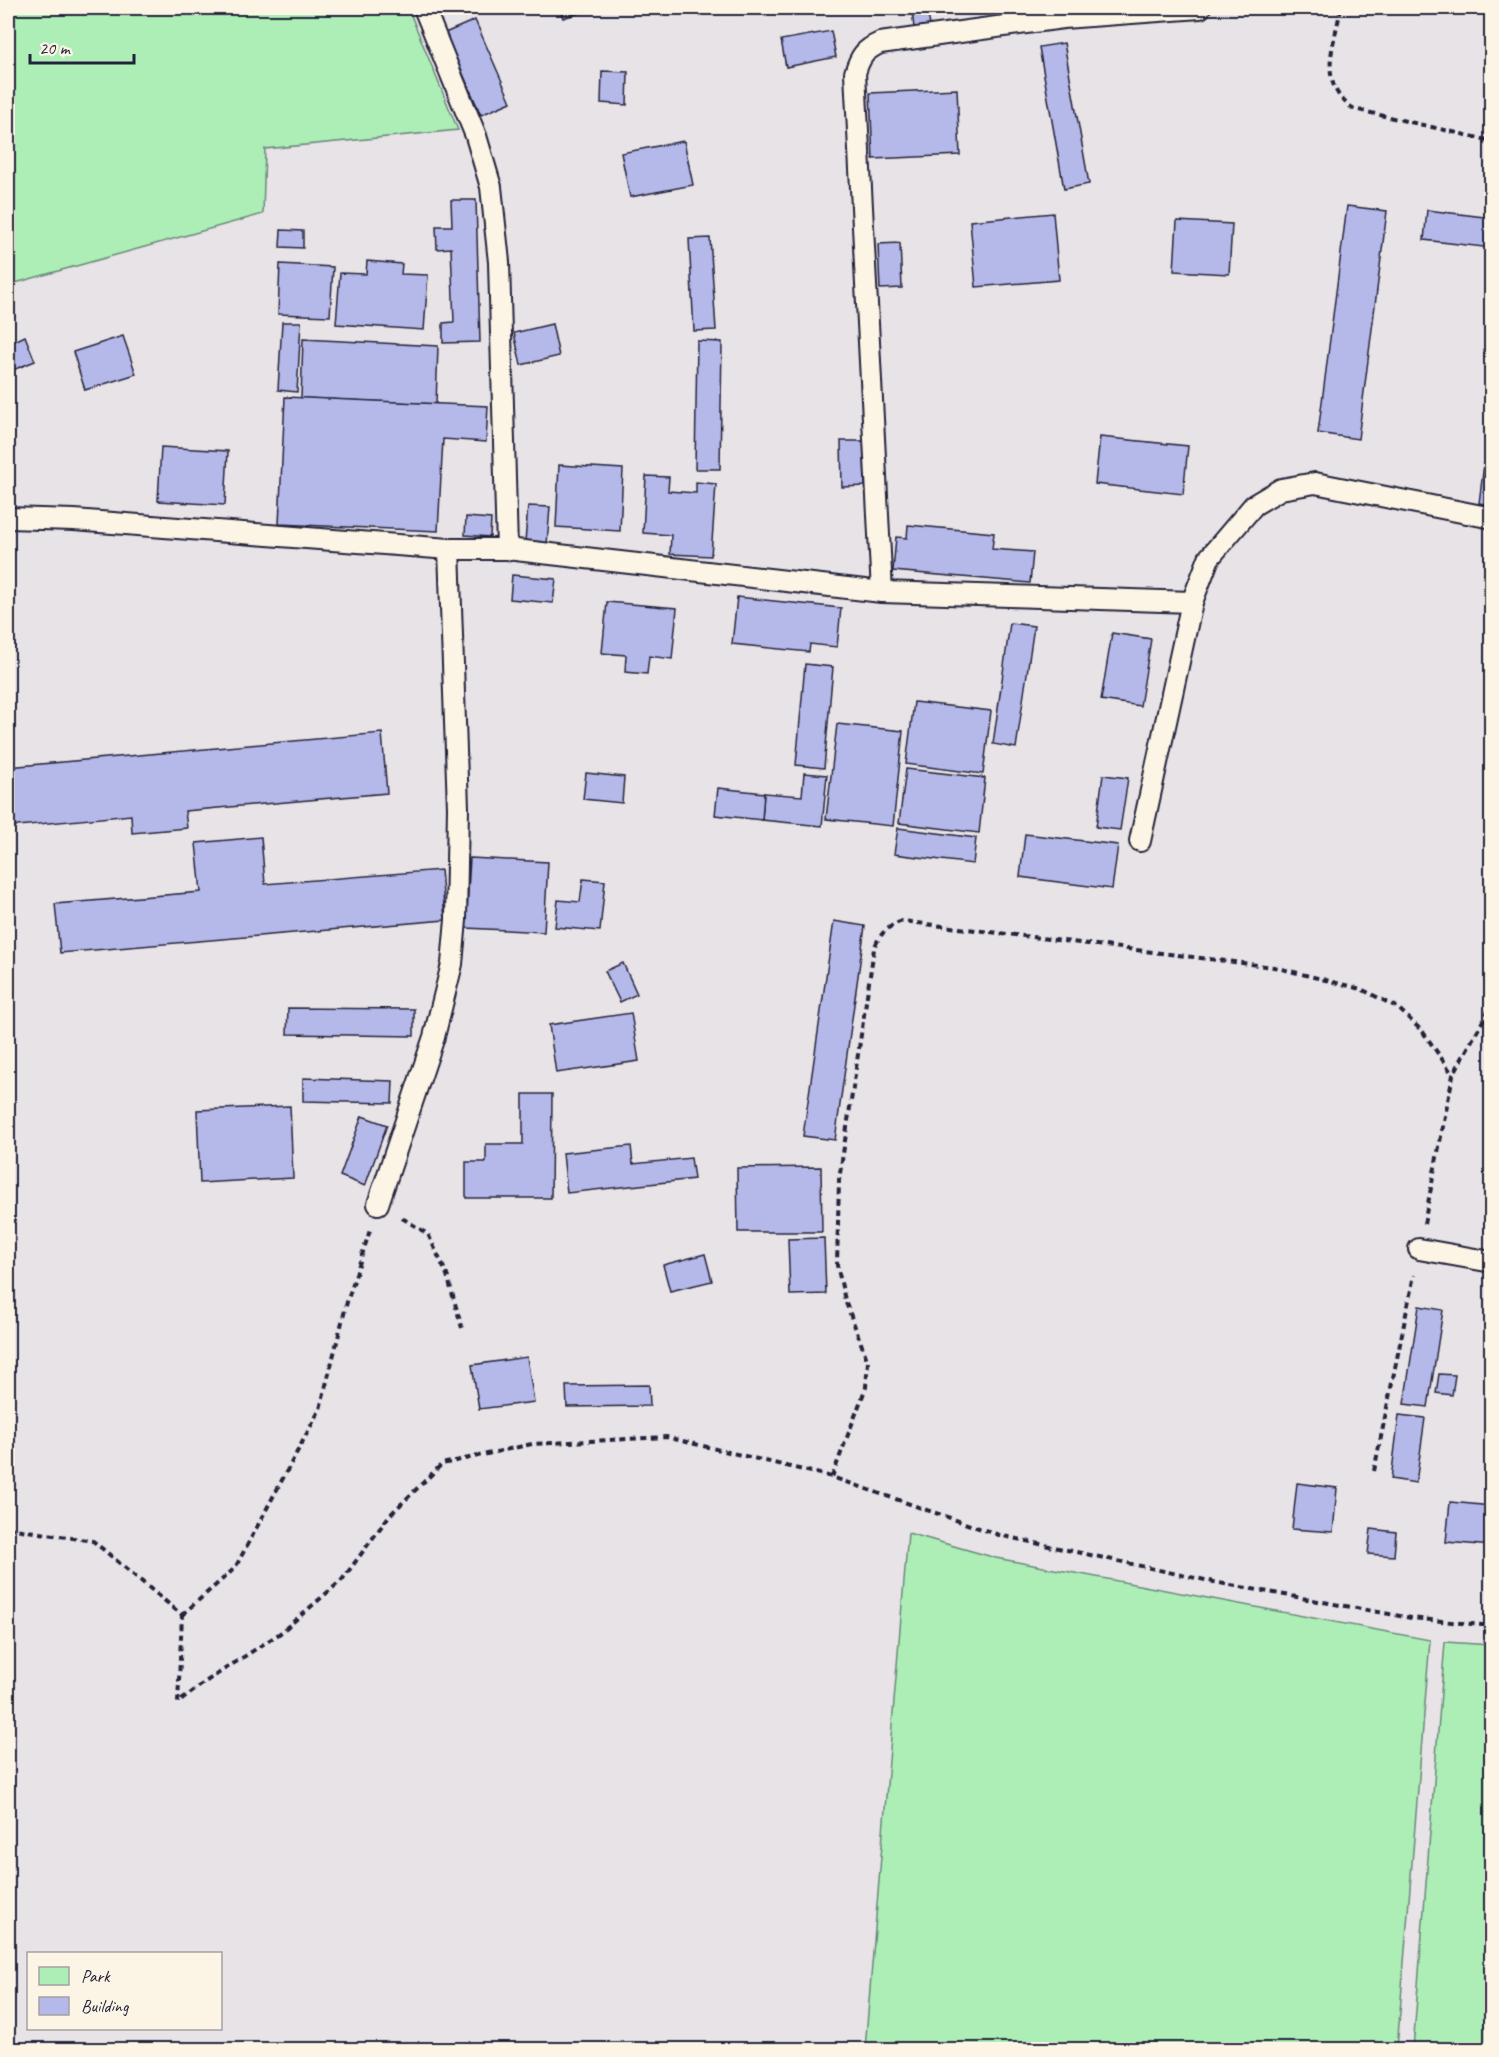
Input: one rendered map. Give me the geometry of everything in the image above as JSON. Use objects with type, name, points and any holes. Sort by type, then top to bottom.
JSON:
[{"type":"lane","points":[[424,8],[476,136],[491,187],[499,262],[507,549]]},
{"type":"lane","points":[[882,592],[855,73],[859,60],[866,49],[880,43],[1063,18],[1200,8]]},
{"type":"lane","points":[[1140,841],[1192,602],[1209,558],[1254,505],[1281,489],[1315,483],[1491,518]]},
{"type":"lane","points":[[8,519],[74,520],[449,549],[507,549],[882,592],[1192,602]]},
{"type":"lane","points":[[378,1204],[434,1037],[452,964],[456,920],[458,808],[449,549]]},
{"type":"lane","points":[[1419,1249],[1491,1262]]},
{"type":"path","points":[[1341,8],[1329,76],[1341,101],[1354,109],[1491,141]]},
{"type":"path","points":[[832,1478],[866,1387],[868,1362],[845,1300],[837,1265],[839,1180],[873,949],[879,936],[888,926],[902,921],[1274,967],[1361,989],[1397,1007],[1423,1032],[1453,1075]]},
{"type":"path","points":[[462,1328],[447,1275],[428,1234],[378,1204],[346,1302],[320,1409],[235,1568],[182,1615],[178,1703],[205,1682],[279,1635],[342,1580],[389,1516],[442,1464],[532,1444],[666,1437],[832,1478],[999,1535],[1214,1582],[1376,1612],[1491,1626]]},
{"type":"path","points":[[8,1527],[93,1541],[182,1615]]},
{"type":"green space","points":[[8,8],[408,8],[458,130],[265,149],[263,214],[8,285]]},
{"type":"green space","points":[[908,1533],[996,1558],[1430,1640],[1397,2049],[865,2049]]},
{"type":"green space","points":[[1445,1642],[1491,1645],[1491,2049],[1413,2049]]},
{"type":"building","points":[[559,8],[584,8],[586,11],[563,18]]},
{"type":"building","points":[[927,8],[930,26],[914,28],[912,10]]},
{"type":"building","points":[[475,20],[511,102],[481,115],[445,33]]},
{"type":"building","points":[[831,31],[836,57],[786,67],[781,40]]},
{"type":"building","points":[[1064,43],[1089,184],[1064,189],[1039,47]]},
{"type":"building","points":[[602,71],[628,72],[627,105],[601,103]]},
{"type":"building","points":[[957,89],[960,155],[873,159],[870,93]]},
{"type":"building","points":[[684,141],[693,185],[630,197],[621,153]]},
{"type":"building","points":[[451,200],[476,200],[480,342],[443,343],[443,323],[454,322],[451,248],[437,249],[436,226],[452,226]]},
{"type":"building","points":[[1347,206],[1387,211],[1358,439],[1318,433]]},
{"type":"building","points":[[1427,210],[1492,218],[1492,248],[1424,240]]},
{"type":"building","points":[[1053,213],[1059,280],[976,287],[970,221]]},
{"type":"building","points":[[1177,221],[1232,224],[1229,274],[1174,271]]},
{"type":"building","points":[[281,230],[303,231],[303,248],[280,247]]},
{"type":"building","points":[[710,238],[716,330],[694,331],[689,239]]},
{"type":"building","points":[[900,243],[902,288],[880,289],[878,244]]},
{"type":"building","points":[[367,261],[402,264],[401,274],[428,275],[424,330],[336,324],[340,273],[366,274]]},
{"type":"building","points":[[280,264],[333,267],[330,316],[278,314]]},
{"type":"building","points":[[282,322],[301,322],[297,392],[278,390]]},
{"type":"building","points":[[552,324],[559,356],[521,365],[514,333]]},
{"type":"building","points":[[25,336],[35,361],[8,372],[8,344]]},
{"type":"building","points":[[123,336],[136,374],[85,390],[73,352]]},
{"type":"building","points":[[303,339],[438,346],[436,404],[301,398]]},
{"type":"building","points":[[697,341],[722,342],[720,469],[695,469]]},
{"type":"building","points":[[285,397],[488,406],[486,442],[443,439],[438,531],[279,524]]},
{"type":"building","points":[[1100,437],[1188,446],[1183,494],[1095,484]]},
{"type":"building","points":[[841,441],[864,441],[865,486],[842,487]]},
{"type":"building","points":[[161,447],[228,451],[225,505],[158,501]]},
{"type":"building","points":[[1484,464],[1492,465],[1492,505],[1479,503]]},
{"type":"building","points":[[559,465],[623,469],[620,531],[556,527]]},
{"type":"building","points":[[646,476],[669,477],[668,491],[696,493],[696,482],[716,484],[711,556],[670,554],[671,535],[643,533]]},
{"type":"building","points":[[528,506],[550,507],[547,544],[525,542]]},
{"type":"building","points":[[466,517],[491,519],[490,537],[465,535]]},
{"type":"building","points":[[908,525],[994,533],[992,549],[1033,552],[1030,583],[893,571],[896,537],[907,538]]},
{"type":"building","points":[[512,575],[556,579],[553,603],[510,599]]},
{"type":"building","points":[[737,597],[841,608],[837,647],[810,644],[809,652],[732,644]]},
{"type":"building","points":[[607,602],[677,608],[672,659],[649,656],[647,674],[625,672],[626,655],[602,653]]},
{"type":"building","points":[[1010,623],[1034,626],[1016,748],[993,744]]},
{"type":"building","points":[[1112,633],[1151,639],[1140,706],[1101,700]]},
{"type":"building","points":[[805,664],[833,667],[824,768],[796,765]]},
{"type":"building","points":[[914,702],[991,711],[983,774],[906,764]]},
{"type":"building","points":[[837,724],[903,731],[893,826],[826,819]]},
{"type":"building","points":[[382,733],[387,793],[185,811],[187,828],[132,833],[131,815],[8,827],[8,767]]},
{"type":"building","points":[[906,769],[985,778],[979,833],[899,823]]},
{"type":"building","points":[[586,773],[624,777],[622,803],[583,799]]},
{"type":"building","points":[[804,773],[827,775],[822,826],[762,820],[764,793],[802,796]]},
{"type":"building","points":[[1103,775],[1128,778],[1120,830],[1096,827]]},
{"type":"building","points":[[718,788],[764,793],[762,820],[715,815]]},
{"type":"building","points":[[898,828],[976,838],[973,864],[894,854]]},
{"type":"building","points":[[1025,834],[1118,845],[1112,889],[1020,877]]},
{"type":"building","points":[[261,837],[265,884],[441,870],[445,920],[60,953],[55,904],[201,892],[196,843]]},
{"type":"building","points":[[470,858],[548,862],[544,932],[466,928]]},
{"type":"building","points":[[583,879],[605,881],[600,931],[555,927],[558,900],[580,902]]},
{"type":"building","points":[[834,921],[865,926],[835,1140],[803,1136]]},
{"type":"building","points":[[623,963],[637,994],[620,1002],[605,971]]},
{"type":"building","points":[[288,1008],[414,1009],[414,1036],[287,1034]]},
{"type":"building","points":[[631,1013],[639,1061],[556,1073],[549,1025]]},
{"type":"building","points":[[303,1078],[393,1081],[392,1103],[303,1101]]},
{"type":"building","points":[[523,1094],[552,1094],[551,1198],[466,1198],[466,1162],[486,1162],[486,1144],[523,1144]]},
{"type":"building","points":[[290,1106],[293,1178],[200,1183],[197,1110]]},
{"type":"building","points":[[362,1116],[387,1125],[365,1186],[340,1176]]},
{"type":"building","points":[[631,1146],[633,1164],[691,1158],[694,1179],[567,1193],[563,1153]]},
{"type":"building","points":[[821,1167],[822,1232],[738,1232],[737,1168]]},
{"type":"building","points":[[824,1238],[826,1294],[790,1295],[788,1239]]},
{"type":"building","points":[[705,1254],[712,1281],[670,1291],[663,1265]]},
{"type":"building","points":[[1419,1306],[1443,1310],[1428,1407],[1404,1404]]},
{"type":"building","points":[[527,1357],[534,1402],[479,1409],[472,1365]]},
{"type":"building","points":[[1439,1374],[1455,1375],[1452,1395],[1436,1393]]},
{"type":"building","points":[[649,1385],[650,1406],[567,1407],[566,1386]]},
{"type":"building","points":[[1399,1415],[1425,1418],[1416,1483],[1391,1479]]},
{"type":"building","points":[[1297,1483],[1337,1488],[1333,1532],[1292,1529]]},
{"type":"building","points":[[1450,1502],[1492,1506],[1492,1546],[1446,1542]]},
{"type":"building","points":[[1371,1529],[1396,1532],[1394,1556],[1368,1554]]}]
